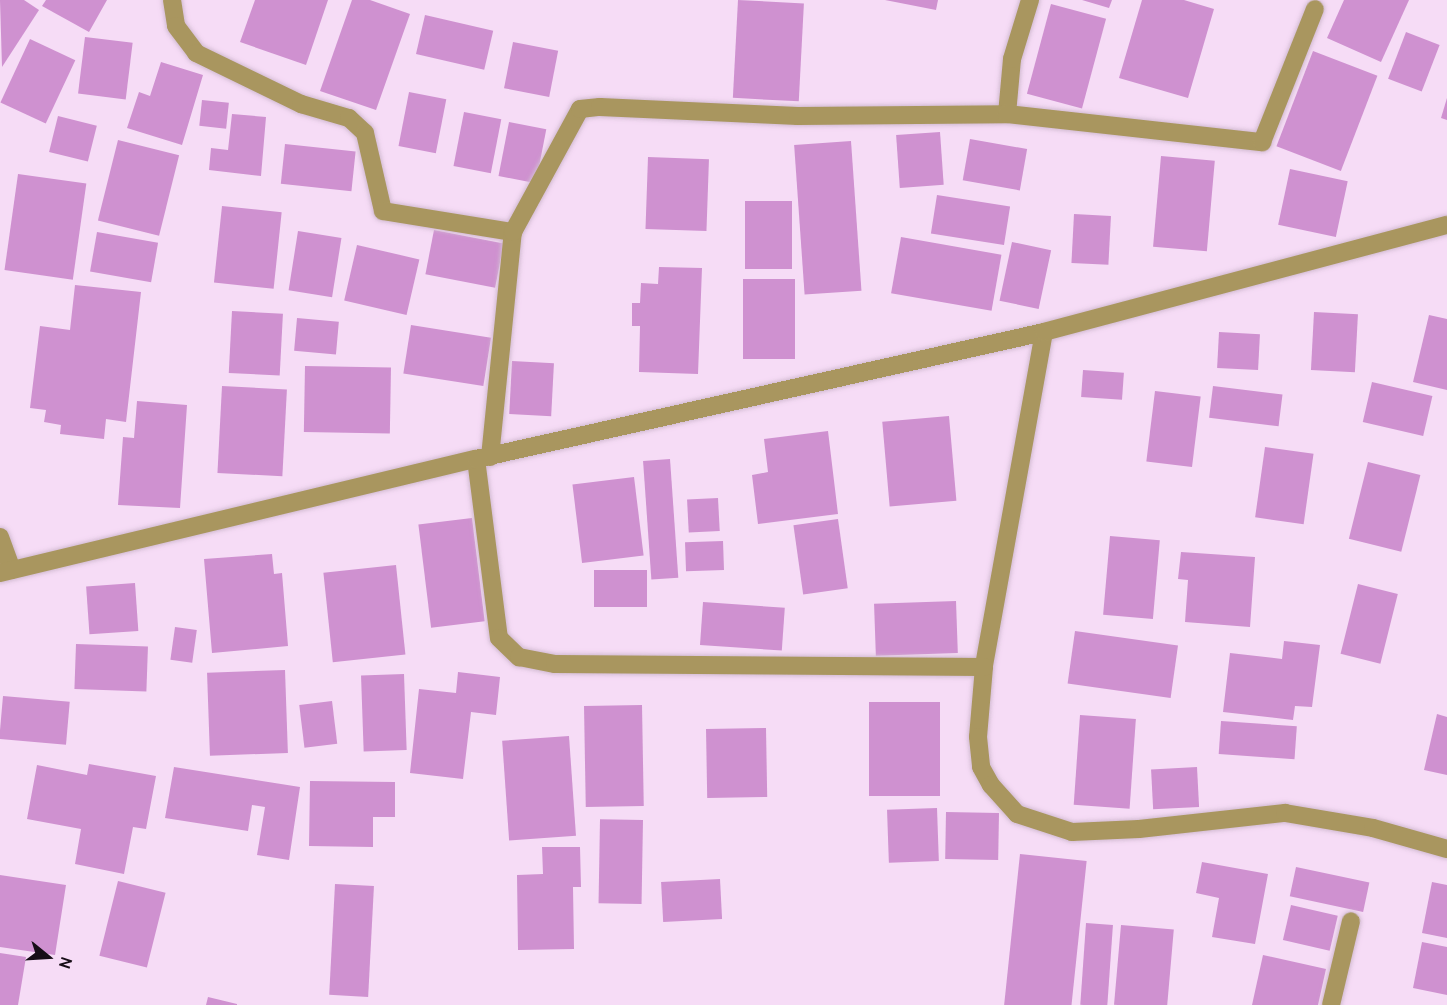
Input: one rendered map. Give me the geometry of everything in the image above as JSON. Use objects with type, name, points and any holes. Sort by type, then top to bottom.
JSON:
[{"type":"street","points":[[172,0],[176,26],[196,53],[301,104],[349,118],[365,133],[383,211],[513,232]]},
{"type":"street","points":[[1007,114],[1012,59],[1030,0]]},
{"type":"street","points":[[984,667],[555,664],[519,657],[499,638],[483,458],[513,232],[580,110],[600,107],[798,116],[1007,114],[1262,142],[1315,9]]},
{"type":"street","points":[[0,537],[6,572],[483,458],[1044,332],[1447,225]]},
{"type":"street","points":[[1044,332],[984,667],[978,736],[981,767],[991,785],[1017,814],[1042,825],[1072,832],[1139,829],[1285,813],[1373,828],[1447,849]]},
{"type":"street","points":[[1331,1005],[1352,921]]},
{"type":"building","points":[[0,0],[24,0],[39,10],[2,67]]},
{"type":"building","points":[[46,0],[107,0],[89,32],[42,6]]},
{"type":"building","points":[[255,0],[328,0],[306,65],[240,42]]},
{"type":"building","points":[[352,0],[370,0],[410,14],[376,110],[320,91]]},
{"type":"building","points":[[738,0],[804,3],[799,101],[733,98]]},
{"type":"building","points":[[885,0],[938,0],[936,10]]},
{"type":"building","points":[[1082,0],[1112,0],[1109,8]]},
{"type":"building","points":[[1142,0],[1184,0],[1214,9],[1188,98],[1119,78]]},
{"type":"building","points":[[1344,0],[1409,0],[1381,62],[1327,38]]},
{"type":"building","points":[[1051,4],[1106,19],[1082,109],[1027,94]]},
{"type":"building","points":[[425,15],[493,31],[484,70],[416,54]]},
{"type":"building","points":[[1406,32],[1440,45],[1422,92],[1388,79]]},
{"type":"building","points":[[85,37],[133,43],[126,99],[78,94]]},
{"type":"building","points":[[30,39],[75,60],[46,124],[0,102]]},
{"type":"building","points":[[513,42],[558,51],[549,97],[504,88]]},
{"type":"building","points":[[1313,51],[1377,76],[1341,171],[1276,146]]},
{"type":"building","points":[[161,62],[203,75],[182,145],[127,128],[139,92],[150,96]]},
{"type":"building","points":[[409,92],[446,99],[436,153],[399,146]]},
{"type":"building","points":[[1447,98],[1447,120],[1441,118]]},
{"type":"building","points":[[202,100],[229,103],[226,129],[199,126]]},
{"type":"building","points":[[464,112],[501,119],[491,173],[454,166]]},
{"type":"building","points":[[232,114],[266,117],[261,176],[209,170],[211,148],[228,150]]},
{"type":"building","points":[[58,116],[97,126],[88,162],[49,152]]},
{"type":"building","points":[[509,122],[546,129],[536,183],[499,176]]},
{"type":"building","points":[[940,132],[944,185],[900,188],[896,135]]},
{"type":"building","points":[[970,139],[1027,149],[1020,190],[963,180]]},
{"type":"building","points":[[118,140],[179,155],[159,236],[98,221]]},
{"type":"building","points":[[851,141],[861,291],[805,295],[794,145]]},
{"type":"building","points":[[285,144],[356,151],[351,191],[281,184]]},
{"type":"building","points":[[1161,156],[1215,161],[1207,251],[1153,247]]},
{"type":"building","points":[[648,157],[709,159],[706,231],[645,229]]},
{"type":"building","points":[[1290,169],[1348,181],[1336,237],[1278,225]]},
{"type":"building","points":[[18,174],[86,184],[73,280],[5,270]]},
{"type":"building","points":[[937,195],[1010,207],[1004,245],[931,234]]},
{"type":"building","points":[[745,201],[792,201],[792,269],[745,269]]},
{"type":"building","points":[[222,206],[282,212],[274,289],[214,283]]},
{"type":"building","points":[[1074,214],[1111,216],[1108,265],[1071,263]]},
{"type":"building","points":[[434,230],[504,244],[495,288],[425,274]]},
{"type":"building","points":[[298,231],[341,238],[332,297],[289,290]]},
{"type":"building","points":[[97,232],[158,243],[151,282],[90,271]]},
{"type":"building","points":[[901,237],[1001,255],[992,311],[891,293]]},
{"type":"building","points":[[1012,242],[1051,250],[1039,309],[1000,301]]},
{"type":"building","points":[[357,245],[419,259],[407,315],[344,301]]},
{"type":"building","points":[[659,267],[702,268],[698,374],[639,372],[640,326],[632,326],[632,303],[640,303],[641,283],[658,284]]},
{"type":"building","points":[[743,279],[795,279],[795,359],[743,359]]},
{"type":"building","points":[[75,285],[141,292],[126,422],[106,419],[104,439],[60,434],[61,425],[44,422],[46,410],[30,408],[40,326],[70,330]]},
{"type":"building","points":[[232,311],[283,314],[280,376],[229,373]]},
{"type":"building","points":[[1314,312],[1358,314],[1355,372],[1311,370]]},
{"type":"building","points":[[1429,315],[1447,319],[1447,390],[1413,382]]},
{"type":"building","points":[[297,318],[339,322],[336,355],[294,351]]},
{"type":"building","points":[[411,325],[491,338],[483,386],[403,373]]},
{"type":"building","points":[[1219,332],[1260,334],[1258,370],[1217,368]]},
{"type":"building","points":[[512,361],[554,363],[551,416],[509,414]]},
{"type":"building","points":[[305,366],[391,368],[390,433],[304,432]]},
{"type":"building","points":[[1083,370],[1124,373],[1122,400],[1081,397]]},
{"type":"building","points":[[1372,382],[1432,396],[1423,436],[1363,422]]},
{"type":"building","points":[[222,386],[287,389],[282,476],[217,473]]},
{"type":"building","points":[[1213,386],[1282,395],[1279,426],[1209,418]]},
{"type":"building","points":[[1155,391],[1201,397],[1192,467],[1146,461]]},
{"type":"building","points":[[137,401],[187,405],[180,508],[118,505],[123,437],[134,438]]},
{"type":"building","points":[[949,416],[956,501],[890,507],[882,422]]},
{"type":"building","points":[[828,431],[838,514],[758,524],[752,475],[768,472],[764,439]]},
{"type":"building","points":[[1265,447],[1314,454],[1304,524],[1255,517]]},
{"type":"building","points":[[670,459],[678,578],[651,580],[643,461]]},
{"type":"building","points":[[1368,462],[1420,475],[1401,552],[1349,539]]},
{"type":"building","points":[[634,477],[644,555],[582,563],[572,485]]},
{"type":"building","points":[[718,498],[720,531],[689,533],[687,500]]},
{"type":"building","points":[[472,518],[485,621],[431,628],[418,525]]},
{"type":"building","points":[[838,519],[848,588],[803,595],[793,525]]},
{"type":"building","points":[[1110,536],[1160,540],[1153,619],[1103,615]]},
{"type":"building","points":[[723,541],[724,570],[686,571],[685,542]]},
{"type":"building","points":[[1181,552],[1255,557],[1250,627],[1185,622],[1188,580],[1178,579]]},
{"type":"building","points":[[272,554],[274,574],[282,573],[288,646],[212,653],[204,559]]},
{"type":"building","points":[[396,565],[405,655],[333,662],[323,573]]},
{"type":"building","points":[[594,570],[647,570],[647,607],[594,607]]},
{"type":"building","points":[[135,583],[138,631],[89,634],[86,586]]},
{"type":"building","points":[[1358,584],[1398,594],[1380,664],[1341,654]]},
{"type":"building","points":[[956,601],[958,653],[876,656],[874,604]]},
{"type":"building","points":[[703,602],[785,608],[782,651],[700,645]]},
{"type":"building","points":[[175,627],[197,630],[192,663],[170,660]]},
{"type":"building","points":[[1075,631],[1178,645],[1171,698],[1068,683]]},
{"type":"building","points":[[1284,641],[1320,645],[1312,707],[1295,706],[1293,720],[1223,712],[1230,653],[1282,659]]},
{"type":"building","points":[[76,644],[148,647],[146,691],[74,689]]},
{"type":"building","points":[[285,670],[288,753],[210,756],[207,673]]},
{"type":"building","points":[[458,672],[500,677],[496,715],[471,712],[463,779],[410,773],[419,689],[456,693]]},
{"type":"building","points":[[404,674],[407,750],[364,751],[361,676]]},
{"type":"building","points":[[3,696],[70,702],[66,745],[0,739]]},
{"type":"building","points":[[332,701],[337,744],[304,748],[299,705]]},
{"type":"building","points":[[869,702],[940,702],[940,796],[869,796]]},
{"type":"building","points":[[642,705],[644,806],[586,807],[584,706]]},
{"type":"building","points":[[1437,714],[1447,717],[1447,775],[1424,770]]},
{"type":"building","points":[[1080,715],[1136,719],[1130,809],[1074,805]]},
{"type":"building","points":[[1221,721],[1297,726],[1295,759],[1219,754]]},
{"type":"building","points":[[766,728],[767,797],[707,798],[706,729]]},
{"type":"building","points":[[569,736],[576,836],[509,840],[502,741]]},
{"type":"building","points":[[89,764],[156,776],[146,829],[133,827],[124,874],[75,864],[81,829],[27,819],[37,765],[87,775]]},
{"type":"building","points":[[174,767],[300,787],[289,860],[257,855],[265,807],[252,805],[248,831],[165,818]]},
{"type":"building","points":[[1197,767],[1199,807],[1153,809],[1151,769]]},
{"type":"building","points":[[310,781],[395,782],[395,817],[373,817],[373,847],[309,846]]},
{"type":"building","points":[[937,808],[939,861],[889,863],[887,810]]},
{"type":"building","points":[[946,812],[999,813],[998,860],[945,859]]},
{"type":"building","points":[[600,819],[643,820],[642,904],[599,903]]},
{"type":"building","points":[[542,847],[580,847],[581,887],[573,887],[574,949],[518,950],[517,875],[543,874]]},
{"type":"building","points":[[1020,854],[1087,861],[1071,1005],[1004,1005]]},
{"type":"building","points":[[1202,862],[1268,874],[1255,944],[1212,937],[1219,898],[1196,893]]},
{"type":"building","points":[[1296,867],[1369,883],[1363,912],[1290,896]]},
{"type":"building","points":[[0,875],[66,885],[55,955],[0,947]]},
{"type":"building","points":[[720,879],[722,919],[663,922],[661,882]]},
{"type":"building","points":[[118,881],[166,893],[147,968],[99,956]]},
{"type":"building","points":[[1432,882],[1447,885],[1447,938],[1422,933]]},
{"type":"building","points":[[335,884],[374,886],[368,997],[329,995]]},
{"type":"building","points":[[1291,905],[1338,916],[1330,951],[1283,940]]},
{"type":"building","points":[[1086,923],[1113,925],[1107,1005],[1080,1005]]},
{"type":"building","points":[[1121,925],[1174,930],[1167,1005],[1114,1005]]},
{"type":"building","points":[[1422,942],[1447,947],[1447,995],[1413,988]]},
{"type":"building","points":[[0,953],[26,957],[18,1005],[0,1005]]},
{"type":"building","points":[[1263,955],[1326,969],[1318,1005],[1252,1005]]},
{"type":"building","points":[[208,997],[237,1004],[237,1005],[206,1005]]}]
